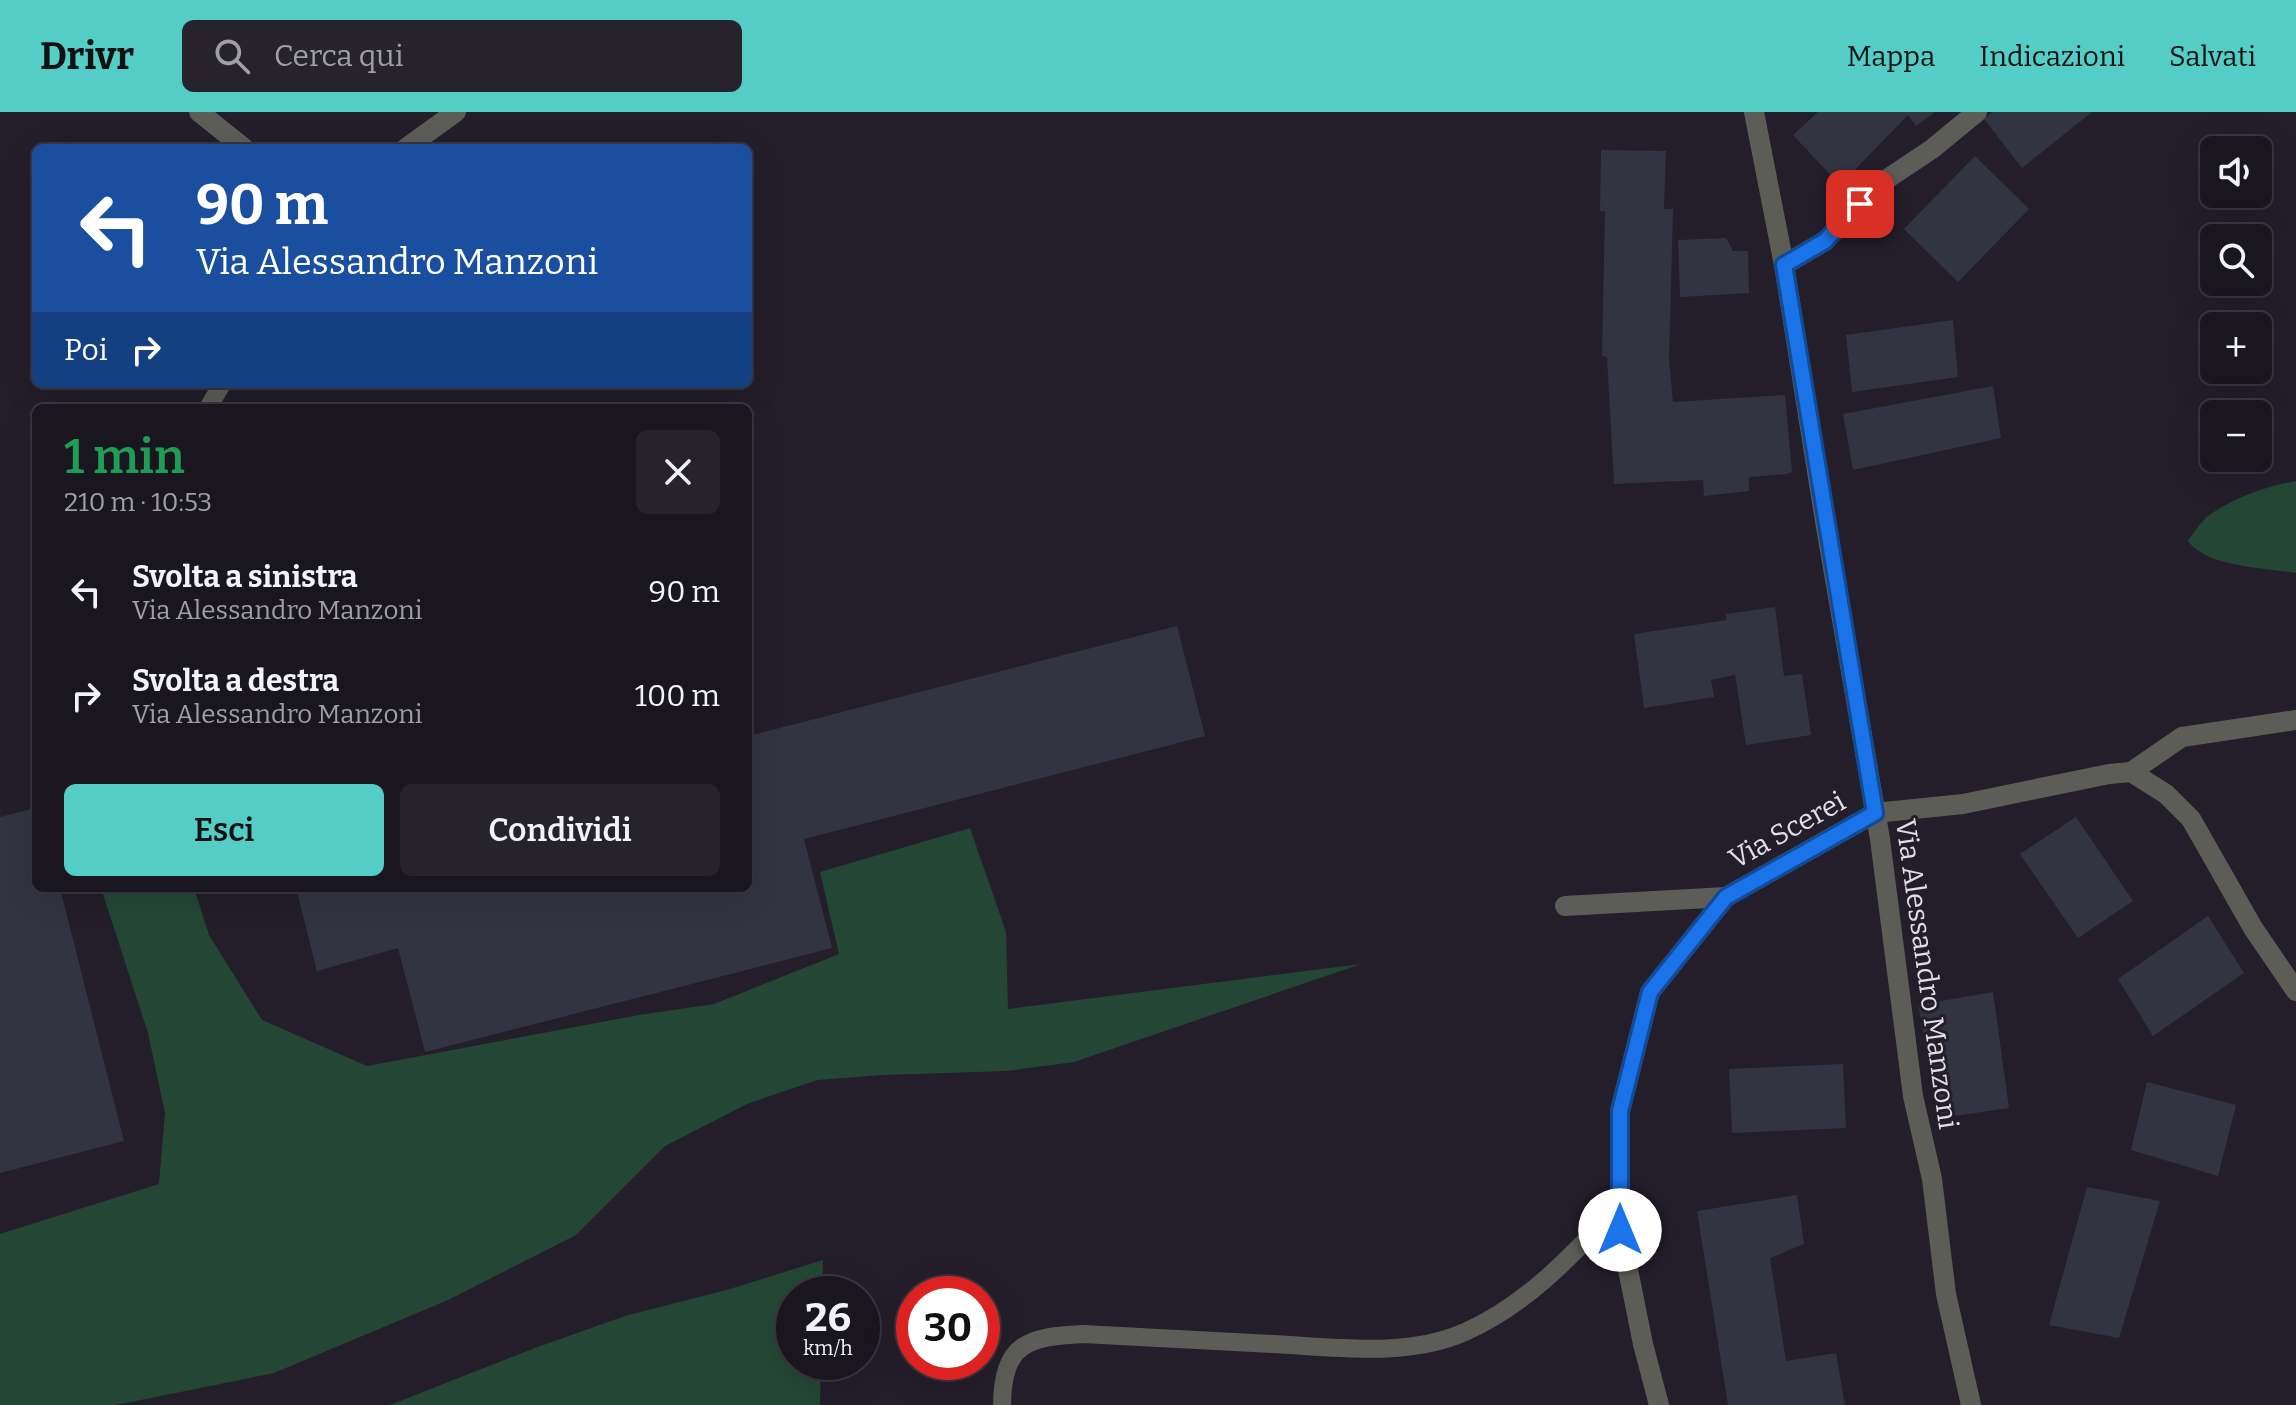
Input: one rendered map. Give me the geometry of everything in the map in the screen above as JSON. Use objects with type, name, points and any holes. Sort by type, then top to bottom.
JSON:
[{"type":"street","points":[[199,112],[239,144]]},
{"type":"street","points":[[412,144],[456,112]]},
{"type":"street","name":"Via Alessandro Manzoni","points":[[1754,112],[1784,265],[1875,813],[1913,1096],[1932,1179],[1946,1294],[1971,1405]]},
{"type":"street","points":[[1784,265],[1825,241],[1878,185],[1932,149],[1977,112]]},
{"type":"street","points":[[1875,813],[1963,804],[2131,772],[2182,737],[2296,720]]},
{"type":"street","points":[[2131,772],[2166,794],[2191,819],[2253,928],[2296,991]]},
{"type":"street","name":"Via Scerei","points":[[1659,1405],[1620,1230],[1620,1111],[1650,992],[1726,897],[1875,813]]},
{"type":"street","name":"Via Scerei","points":[[1565,906],[1726,897]]},
{"type":"lane","points":[[1002,1405],[1003,1382],[1012,1357],[1028,1341],[1047,1336],[1083,1334],[1364,1348],[1414,1347],[1464,1333],[1506,1310],[1558,1269],[1620,1205]]},
{"type":"green space","points":[[2296,481],[2296,573],[2222,561],[2197,550],[2188,541],[2208,516],[2228,504],[2273,486]]},
{"type":"green space","points":[[970,828],[1006,932],[1008,1009],[1361,964],[1074,1062],[1007,1071],[817,1080],[747,1104],[665,1146],[576,1235],[448,1300],[274,1373],[116,1405],[0,1405],[0,1234],[159,1184],[165,1113],[148,1033],[102,892],[195,892],[209,935],[262,1020],[367,1066],[714,1004],[839,954],[820,872]]},
{"type":"green space","points":[[823,1260],[823,1276],[776,1276],[776,1380],[821,1380],[820,1405],[390,1405],[625,1316],[730,1289]]},
{"type":"building","points":[[1818,112],[1935,112],[1916,126],[1908,115],[1840,185],[1793,135]]},
{"type":"building","points":[[1993,112],[2092,112],[2022,168],[1984,119]]},
{"type":"building","points":[[1601,150],[1666,151],[1664,209],[1673,209],[1669,359],[1673,402],[1785,395],[1792,472],[1749,477],[1749,491],[1704,496],[1703,480],[1614,484],[1607,357],[1602,356],[1605,211],[1600,211]]},
{"type":"building","points":[[1975,156],[2029,209],[1958,282],[1904,229]]},
{"type":"building","points":[[1726,238],[1733,251],[1748,251],[1749,293],[1680,297],[1678,240]]},
{"type":"building","points":[[1953,320],[1958,377],[1852,392],[1846,335]]},
{"type":"building","points":[[1993,386],[2001,438],[1853,470],[1843,414]]},
{"type":"building","points":[[1775,607],[1784,676],[1802,674],[1811,735],[1746,745],[1735,675],[1711,680],[1714,697],[1644,708],[1634,634],[1727,620],[1726,614]]},
{"type":"building","points":[[1177,626],[1205,736],[804,839],[832,948],[425,1052],[398,948],[317,971],[297,892],[752,892],[752,735]]},
{"type":"building","points":[[32,809],[32,892],[61,892],[124,1141],[0,1173],[0,817]]},
{"type":"building","points":[[2076,817],[2133,901],[2078,938],[2020,854]]},
{"type":"building","points":[[2208,916],[2244,973],[2153,1036],[2118,979]]},
{"type":"building","points":[[1993,992],[2009,1108],[1941,1118],[1918,1005]]},
{"type":"building","points":[[1843,1064],[1846,1128],[1732,1133],[1729,1069]]},
{"type":"building","points":[[2147,1082],[2236,1105],[2218,1176],[2131,1150]]},
{"type":"building","points":[[2087,1187],[2160,1201],[2119,1338],[2049,1325]]},
{"type":"building","points":[[1797,1195],[1804,1244],[1770,1258],[1786,1361],[1836,1353],[1845,1405],[1728,1405],[1697,1211]]},
{"type":"route","points":[[1620,1230],[1620,1111],[1650,992],[1726,897],[1875,813],[1784,265],[1825,241],[1860,204]]}]
